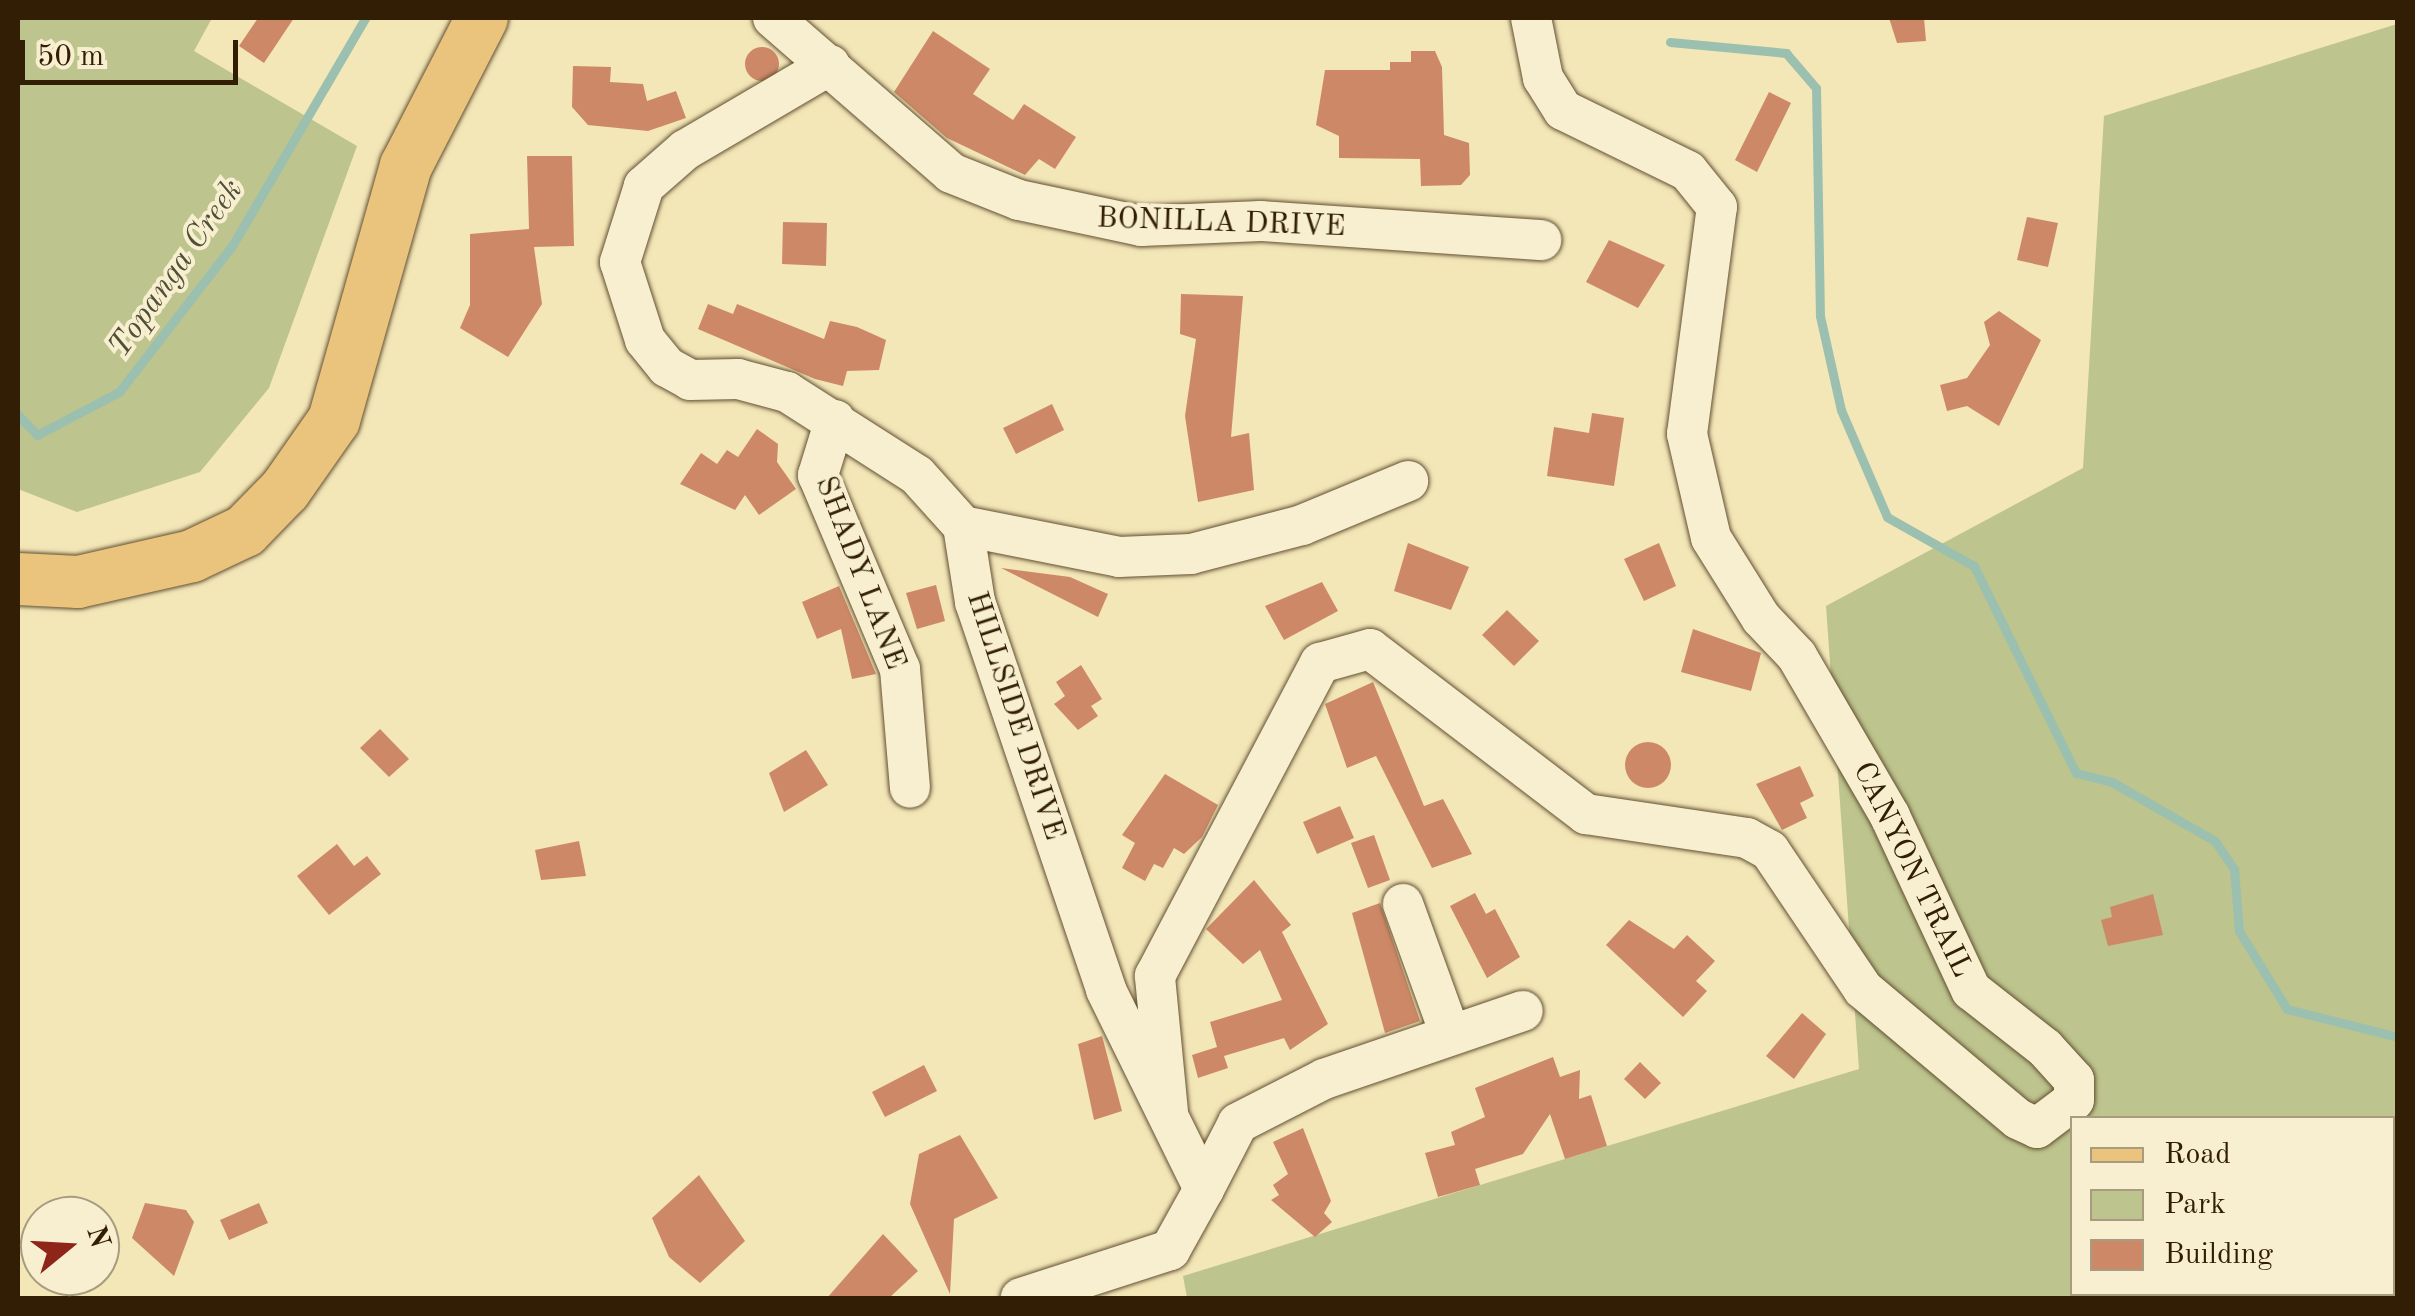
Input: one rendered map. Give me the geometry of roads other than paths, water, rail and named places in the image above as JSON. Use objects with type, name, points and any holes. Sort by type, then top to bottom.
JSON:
[{"type":"main road","points":[[18,579],[78,582],[192,556],[244,531],[285,490],[334,420],[406,166],[482,18]]},
{"type":"street","points":[[773,18],[830,65],[685,150],[644,186],[620,262],[645,340],[667,367],[690,380],[738,379],[787,392],[917,475],[963,526],[1119,557],[1191,554],[1302,524],[1408,481]]},
{"type":"street","name":"CANYON TRAIL","points":[[1168,1112],[1155,976],[1320,664],[1370,650],[1586,814],[1748,838],[1770,851],[1863,988],[2018,1119],[2037,1128],[2074,1100],[2074,1080],[2055,1058],[1972,990],[1880,800],[1797,656],[1761,618],[1711,538],[1688,434],[1718,207],[1688,171],[1592,132],[1564,110],[1543,78],[1531,18]]},
{"type":"street","name":"BONILLA DRIVE","points":[[830,65],[950,173],[1082,218],[1541,240]]},
{"type":"street","name":"SHADY LANE","points":[[834,420],[818,475],[900,669],[910,788]]},
{"type":"street","name":"HILLSIDE DRIVE","points":[[963,526],[975,602],[1106,990],[1204,1189]]},
{"type":"street","points":[[1404,904],[1450,1034]]},
{"type":"street","points":[[1021,1298],[1170,1250],[1238,1123],[1324,1078],[1523,1012]]},
{"type":"waterway","name":"Topanga Creek","points":[[18,415],[37,435],[119,392],[232,246],[365,18]]},
{"type":"waterway","points":[[1670,42],[1786,53],[1816,88],[1820,316],[1841,410],[1887,517],[1974,566],[2076,773],[2112,782],[2215,841],[2234,869],[2239,931],[2287,1009],[2398,1037]]}]
